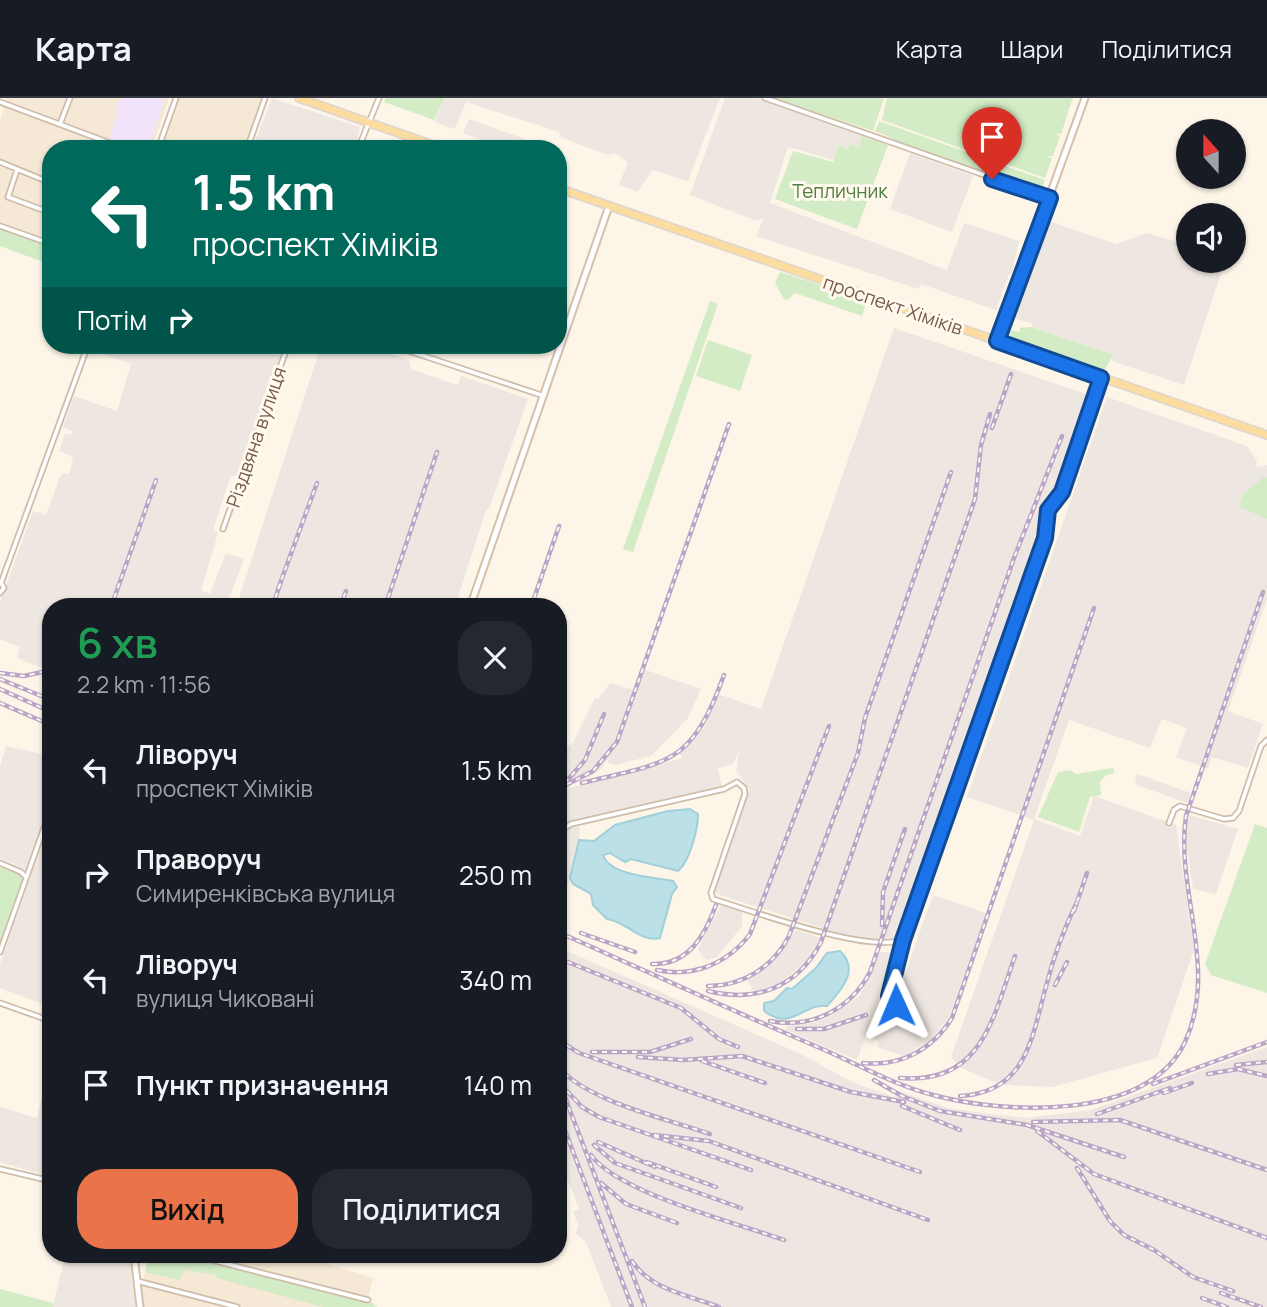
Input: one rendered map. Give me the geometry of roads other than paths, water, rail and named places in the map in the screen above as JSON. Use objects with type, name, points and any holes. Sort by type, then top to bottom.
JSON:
[{"type":"main road","points":[[299,98],[419,140]]},
{"type":"main road","points":[[997,341],[1085,98]]},
{"type":"main road","name":"проспект Хіміків","points":[[567,191],[1267,435]]},
{"type":"main road","points":[[567,329],[609,206]]},
{"type":"main road","points":[[473,598],[558,354]]},
{"type":"main road","points":[[135,1263],[140,1307]]},
{"type":"street","points":[[60,124],[70,98]]},
{"type":"street","points":[[161,140],[176,98]]},
{"type":"street","points":[[250,140],[265,98]]},
{"type":"street","points":[[361,140],[379,98]]},
{"type":"street","points":[[765,98],[1050,198]]},
{"type":"street","points":[[0,100],[102,140]]},
{"type":"street","points":[[0,162],[42,180]]},
{"type":"street","points":[[17,170],[8,197],[42,210]]},
{"type":"street","points":[[0,226],[42,241]]},
{"type":"street","points":[[0,593],[4,588],[0,582],[85,354]]},
{"type":"street","name":"Різдвяна вулиця","points":[[223,529],[285,354]]},
{"type":"street","points":[[418,354],[544,396]]},
{"type":"street","points":[[896,1005],[889,996],[903,940],[1045,538],[1048,510],[1062,492],[1101,378]]},
{"type":"street","points":[[1169,823],[1174,810],[1180,806],[1224,819],[1233,818],[1261,746],[1267,740]]},
{"type":"street","points":[[567,826],[724,789],[737,782],[741,784],[745,794],[711,893],[713,899],[849,940],[889,944],[903,940]]},
{"type":"street","points":[[0,952],[42,834]]},
{"type":"street","points":[[0,863],[21,872],[27,879]]},
{"type":"street","points":[[0,1003],[42,1018]]},
{"type":"street","points":[[0,1169],[42,1179]]},
{"type":"street","points":[[223,1263],[368,1300]]},
{"type":"street","points":[[137,1281],[237,1307]]},
{"type":"water","points":[[690,809],[698,814],[697,828],[690,853],[678,871],[631,859],[625,862],[610,853],[603,855],[607,862],[623,871],[673,881],[677,887],[672,894],[660,938],[639,935],[607,919],[593,905],[591,894],[573,884],[570,878],[579,840],[594,841],[615,825],[668,811]]},
{"type":"water","points":[[840,951],[849,965],[849,972],[843,986],[827,1006],[811,1008],[782,1019],[764,1011],[764,1003],[774,1001],[787,988],[792,989],[816,968],[827,953]]},
{"type":"railway","points":[[992,428],[1011,374]]},
{"type":"railway","points":[[708,991],[743,995],[774,988],[801,970],[821,942],[975,499],[981,445],[990,414]]},
{"type":"railway","points":[[567,784],[593,771],[617,742],[729,424]]},
{"type":"railway","points":[[770,1021],[800,1022],[828,1014],[852,997],[870,972],[1014,558],[1062,436]]},
{"type":"railway","points":[[388,598],[437,452]]},
{"type":"railway","points":[[708,986],[733,983],[756,973],[775,957],[789,936],[858,753],[865,718],[951,472]]},
{"type":"railway","points":[[114,598],[156,480]]},
{"type":"railway","points":[[278,589],[317,483]]},
{"type":"railway","points":[[534,598],[559,526]]},
{"type":"railway","points":[[275,598],[281,582]]},
{"type":"railway","points":[[343,598],[346,591]]},
{"type":"railway","points":[[567,936],[890,1080],[933,1095],[997,1106],[1034,1108],[1071,1106],[1107,1099],[1140,1087],[1166,1068],[1185,1042],[1194,1014],[1198,986],[1197,958],[1186,873],[1186,816],[1263,592]]},
{"type":"railway","points":[[863,1063],[890,1062],[914,1054],[935,1039],[952,1018],[1094,608]]},
{"type":"railway","points":[[0,673],[24,676],[42,672]]},
{"type":"railway","points":[[582,783],[637,770],[674,755],[700,727],[724,675]]},
{"type":"railway","points":[[0,679],[42,696]]},
{"type":"railway","points":[[0,689],[42,708]]},
{"type":"railway","points":[[0,703],[42,721]]},
{"type":"railway","points":[[567,781],[585,760],[604,714]]},
{"type":"railway","points":[[657,970],[684,972],[709,966],[731,953],[750,934],[829,726]]},
{"type":"railway","points":[[882,925],[883,892],[905,829]]},
{"type":"railway","points":[[1074,911],[1087,873]]},
{"type":"railway","points":[[960,1096],[983,1092],[1001,1084],[1014,1072],[1024,1057],[1037,1022],[1056,952],[1077,902]]},
{"type":"railway","points":[[652,964],[665,963],[686,954],[701,937],[716,905]]},
{"type":"railway","points":[[581,933],[635,952]]},
{"type":"railway","points":[[900,1078],[928,1077],[949,1071],[967,1059],[991,1024],[1015,956]]},
{"type":"railway","points":[[567,962],[681,1008],[719,1039],[738,1047]]},
{"type":"railway","points":[[1055,985],[1067,962]]},
{"type":"railway","points":[[797,1029],[824,1029],[866,1015]]},
{"type":"railway","points":[[592,1052],[650,1052],[691,1039]]},
{"type":"railway","points":[[1153,1084],[1267,1042]]},
{"type":"railway","points":[[567,1046],[579,1053],[920,1172]]},
{"type":"railway","points":[[638,1057],[683,1060],[742,1056],[851,1092],[904,1102]]},
{"type":"railway","points":[[702,1061],[765,1083]]},
{"type":"railway","points":[[1236,1065],[1267,1062]]},
{"type":"railway","points":[[1208,1074],[1238,1069],[1267,1076]]},
{"type":"railway","points":[[567,1074],[587,1089],[628,1108],[710,1134]]},
{"type":"railway","points":[[874,1080],[902,1096],[940,1111],[1027,1125],[1124,1157]]},
{"type":"railway","points":[[1164,1093],[1192,1083]]},
{"type":"railway","points":[[1097,1114],[1170,1088]]},
{"type":"railway","points":[[567,1091],[582,1107],[599,1117],[751,1170]]},
{"type":"railway","points":[[567,1103],[645,1307]]},
{"type":"railway","points":[[902,1106],[960,1130]]},
{"type":"railway","points":[[1033,1122],[1120,1120],[1267,1170]]},
{"type":"railway","points":[[1037,1131],[1094,1174],[1267,1238]]},
{"type":"railway","points":[[654,1135],[709,1141],[928,1220]]},
{"type":"railway","points":[[567,1136],[632,1307]]},
{"type":"railway","points":[[598,1142],[655,1167]]},
{"type":"railway","points":[[594,1145],[615,1163],[741,1208]]},
{"type":"railway","points":[[591,1155],[605,1169],[652,1194],[784,1240]]},
{"type":"railway","points":[[647,1162],[716,1187]]},
{"type":"railway","points":[[1077,1168],[1110,1221],[1124,1235],[1154,1250],[1193,1277],[1233,1291]]},
{"type":"railway","points":[[601,1183],[626,1204],[677,1223]]},
{"type":"railway","points":[[632,1261],[649,1279],[660,1285],[719,1307]]},
{"type":"railway","points":[[1221,1293],[1261,1307]]},
{"type":"railway","points":[[1202,1298],[1227,1307]]},
{"type":"park label","name":"Тепличник","points":[[840,191]]}]
